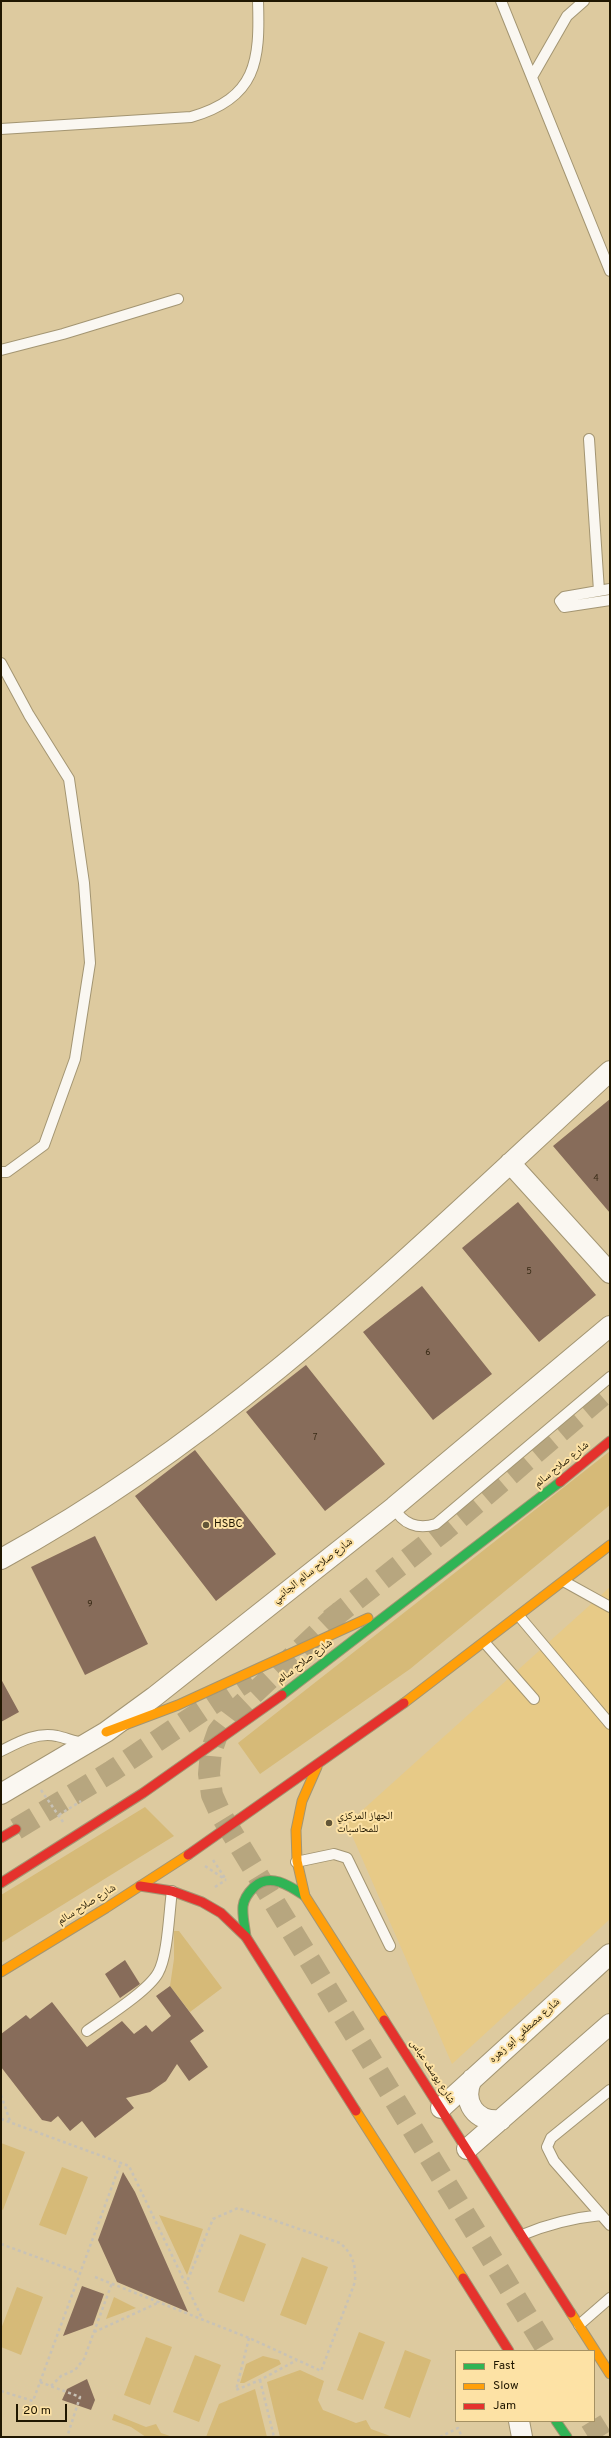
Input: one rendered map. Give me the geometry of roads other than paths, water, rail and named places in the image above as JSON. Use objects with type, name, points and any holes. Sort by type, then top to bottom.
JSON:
[{"type":"main road","name":"شارع صلاح سالم","points":[[1,1883],[74,1838],[231,1733],[529,1507],[610,1441]]},
{"type":"main road","name":"شارع صلاح سالم","points":[[1,1972],[140,1886],[317,1767],[565,1582],[610,1545]]},
{"type":"main road","points":[[106,1732],[178,1705],[406,1600]]},
{"type":"main road","name":"شارع يوسف عباس","points":[[317,1767],[304,1792],[294,1838],[296,1862],[305,1896],[608,2369]]},
{"type":"main road","points":[[1,1838],[16,1829]]},
{"type":"main road","points":[[246,1936],[243,1904],[255,1885],[264,1880],[275,1880],[287,1884],[305,1896]]},
{"type":"main road","points":[[140,1886],[172,1891],[203,1902],[223,1914],[246,1936],[490,2324],[508,2350]]},
{"type":"main road","points":[[557,2422],[567,2437]]},
{"type":"street","points":[[1,1559],[59,1526],[135,1477],[259,1386],[345,1315],[610,1072]]},
{"type":"street","points":[[510,1163],[610,1273]]},
{"type":"street","name":"شارع صلاح سالم الجانبي","points":[[1,1794],[106,1732],[154,1697],[394,1507],[610,1326]]},
{"type":"street","name":"شارع مصطفي ابو زهره","points":[[440,2108],[610,1954]]},
{"type":"street","points":[[467,2149],[610,2024]]},
{"type":"street","points":[[472,2079],[468,2094],[472,2109],[485,2119],[501,2120]]},
{"type":"street","points":[[490,2324],[500,2350]]},
{"type":"street","points":[[519,2422],[522,2437]]},
{"type":"lane","points":[[1,129],[191,117],[213,111],[234,95],[251,76],[259,41],[258,1]]},
{"type":"lane","points":[[501,1],[610,271]]},
{"type":"lane","points":[[532,77],[567,16],[584,1]]},
{"type":"lane","points":[[1,350],[63,334],[178,299]]},
{"type":"lane","points":[[589,439],[599,591]]},
{"type":"lane","points":[[610,589],[562,597],[560,604],[564,607],[610,600]]},
{"type":"lane","points":[[1,663],[29,715],[69,779],[84,883],[90,963],[75,1059],[44,1145],[7,1172],[1,1172]]},
{"type":"lane","points":[[394,1507],[401,1519],[407,1523],[422,1527],[436,1524],[610,1377]]},
{"type":"lane","points":[[565,1582],[603,1606],[610,1607]]},
{"type":"lane","points":[[519,1616],[610,1724]]},
{"type":"lane","points":[[484,1643],[534,1699]]},
{"type":"lane","points":[[1,1751],[23,1740],[40,1736],[56,1736],[88,1743]]},
{"type":"lane","points":[[296,1862],[334,1854],[347,1858],[390,1946]]},
{"type":"lane","points":[[87,2032],[149,1984],[158,1973],[163,1959],[172,1891]]},
{"type":"lane","points":[[610,2090],[550,2138],[547,2147],[554,2160],[610,2225]]},
{"type":"lane","points":[[522,2235],[546,2225],[573,2218],[601,2215]]},
{"type":"lane","points":[[579,2325],[610,2298]]},
{"type":"tunnel","points":[[330,1620],[445,1530],[610,1389]]},
{"type":"tunnel","points":[[341,1611],[231,1715],[218,1732],[211,1752],[209,1774],[212,1795],[221,1815],[547,2350]]},
{"type":"tunnel","points":[[16,1829],[112,1771],[251,1678]]},
{"type":"tunnel","points":[[592,2422],[601,2437]]},
{"type":"place","name":"HSBC","points":[[206,1525]]},
{"type":"place","name":"الجهاز المركزي للمحاسبات","points":[[329,1823]]}]
